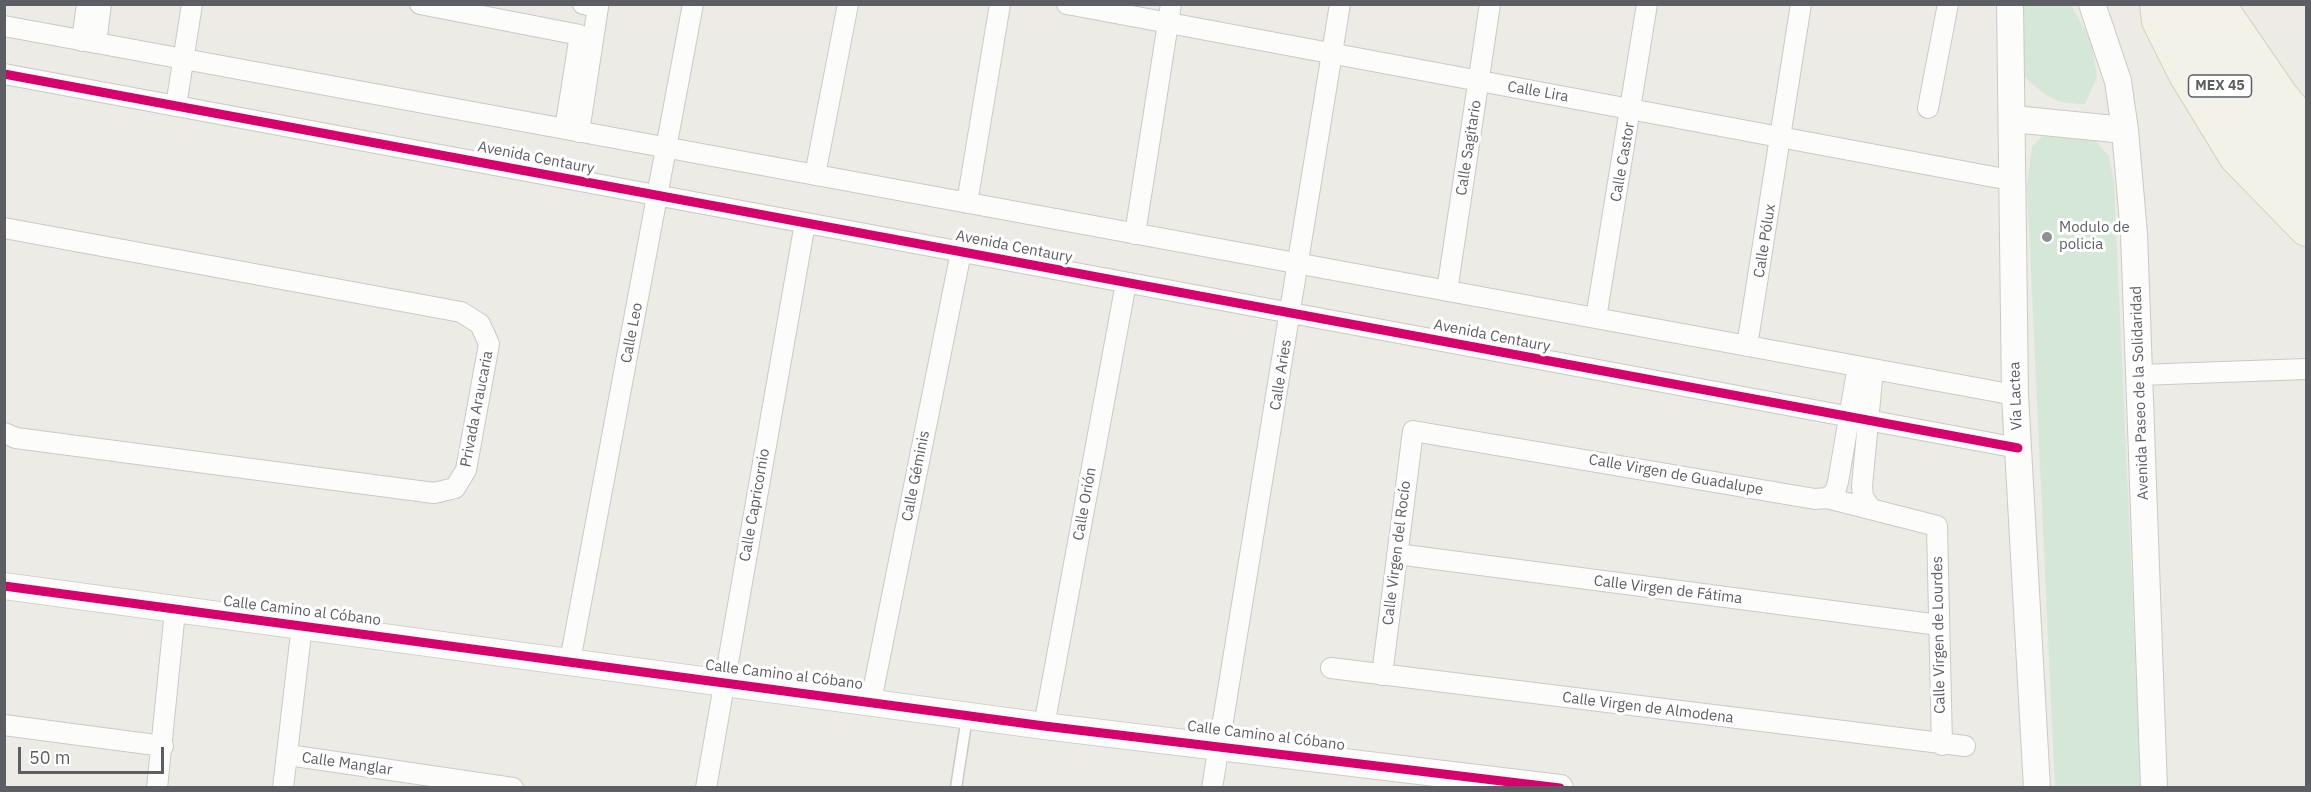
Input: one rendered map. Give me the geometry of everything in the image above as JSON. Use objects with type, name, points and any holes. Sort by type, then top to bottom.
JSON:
[{"type":"main road","points":[[2156,4],[2158,21],[2185,75],[2235,156],[2307,230]]},
{"type":"main road","name":"MEX 45","points":[[2176,4],[2221,88],[2275,160],[2307,192]]},
{"type":"main road","name":"MEX 45","points":[[2205,4],[2231,63],[2289,140],[2307,158]]},
{"type":"main road","points":[[2220,4],[2295,97],[2307,124]]},
{"type":"street","points":[[87,4],[89,42]]},
{"type":"street","points":[[89,42],[101,4]]},
{"type":"street","points":[[176,106],[192,4]]},
{"type":"street","points":[[420,4],[580,35],[572,131]]},
{"type":"street","points":[[572,131],[598,7],[583,4]]},
{"type":"street","name":"Calle Leo","points":[[570,661],[693,4]]},
{"type":"street","points":[[815,175],[848,4]]},
{"type":"street","points":[[967,203],[1000,4]]},
{"type":"street","name":"Calle Lira","points":[[1067,4],[1170,13],[1333,52],[2010,180]]},
{"type":"street","name":"Calle Aries","points":[[1212,788],[1340,4]]},
{"type":"street","name":"Calle Sagitario","points":[[1447,291],[1490,4]]},
{"type":"street","name":"Calle Castor","points":[[1596,318],[1647,4]]},
{"type":"street","name":"Calle Pólux","points":[[1747,346],[1782,136],[1801,4]]},
{"type":"street","points":[[1928,108],[1948,4]]},
{"type":"street","name":"Vía Lactea","points":[[2010,4],[2013,119],[2010,180],[2015,395],[2037,788]]},
{"type":"street","name":"Avenida Paseo de la Solidaridad","points":[[2092,4],[2118,81],[2125,130],[2134,234],[2154,788]]},
{"type":"street","points":[[1135,234],[1170,13]]},
{"type":"street","points":[[4,26],[2015,395]]},
{"type":"street","name":"Avenida Centaury","points":[[4,74],[2018,448]]},
{"type":"street","points":[[2013,119],[2125,130]]},
{"type":"street","name":"Calle Capricornio","points":[[706,788],[806,223]]},
{"type":"street","name":"Privada Araucaria","points":[[4,228],[460,312],[480,324],[489,344],[466,471],[455,488],[434,493],[16,438],[4,434]]},
{"type":"street","name":"Calle Géminis","points":[[871,701],[961,252]]},
{"type":"street","name":"Calle Orión","points":[[1044,726],[1126,283]]},
{"type":"street","points":[[1865,368],[1859,419],[1863,497],[1869,506]]},
{"type":"street","points":[[2139,375],[2307,369]]},
{"type":"street","points":[[1827,498],[1834,492],[1859,419]]},
{"type":"street","name":"Calle Virgen de Guadalupe","points":[[1413,431],[1815,499],[1827,498],[1869,506],[1882,512],[1937,526]]},
{"type":"street","name":"Calle Virgen del Rocío","points":[[1382,675],[1413,431]]},
{"type":"street","name":"Calle Virgen de Lourdes","points":[[1937,526],[1942,745]]},
{"type":"street","name":"Calle Virgen de Fátima","points":[[1397,554],[1939,625]]},
{"type":"street","name":"Calle Camino al Cóbano","points":[[4,586],[1044,726],[1560,788]]},
{"type":"street","points":[[157,788],[175,610]]},
{"type":"street","points":[[283,788],[302,625]]},
{"type":"street","name":"Calle Virgen de Almodena","points":[[1331,669],[1965,746]]},
{"type":"street","points":[[4,725],[163,746]]},
{"type":"street","name":"Calle Manglar","points":[[288,755],[513,788]]},
{"type":"lane","points":[[956,788],[967,715]]},
{"type":"green space","points":[[2022,5],[2071,5],[2091,41],[2097,77],[2085,104],[2074,104],[2051,97],[2023,75]]},
{"type":"green space","points":[[2044,134],[2090,135],[2109,156],[2114,183],[2141,787],[2055,787],[2027,185],[2032,147]]},
{"type":"cycle path","points":[[4,74],[2018,448]]},
{"type":"cycle path","points":[[4,586],[1044,726],[1560,788]]},
{"type":"place","name":"Modulo de policia","points":[[2047,237]]}]
